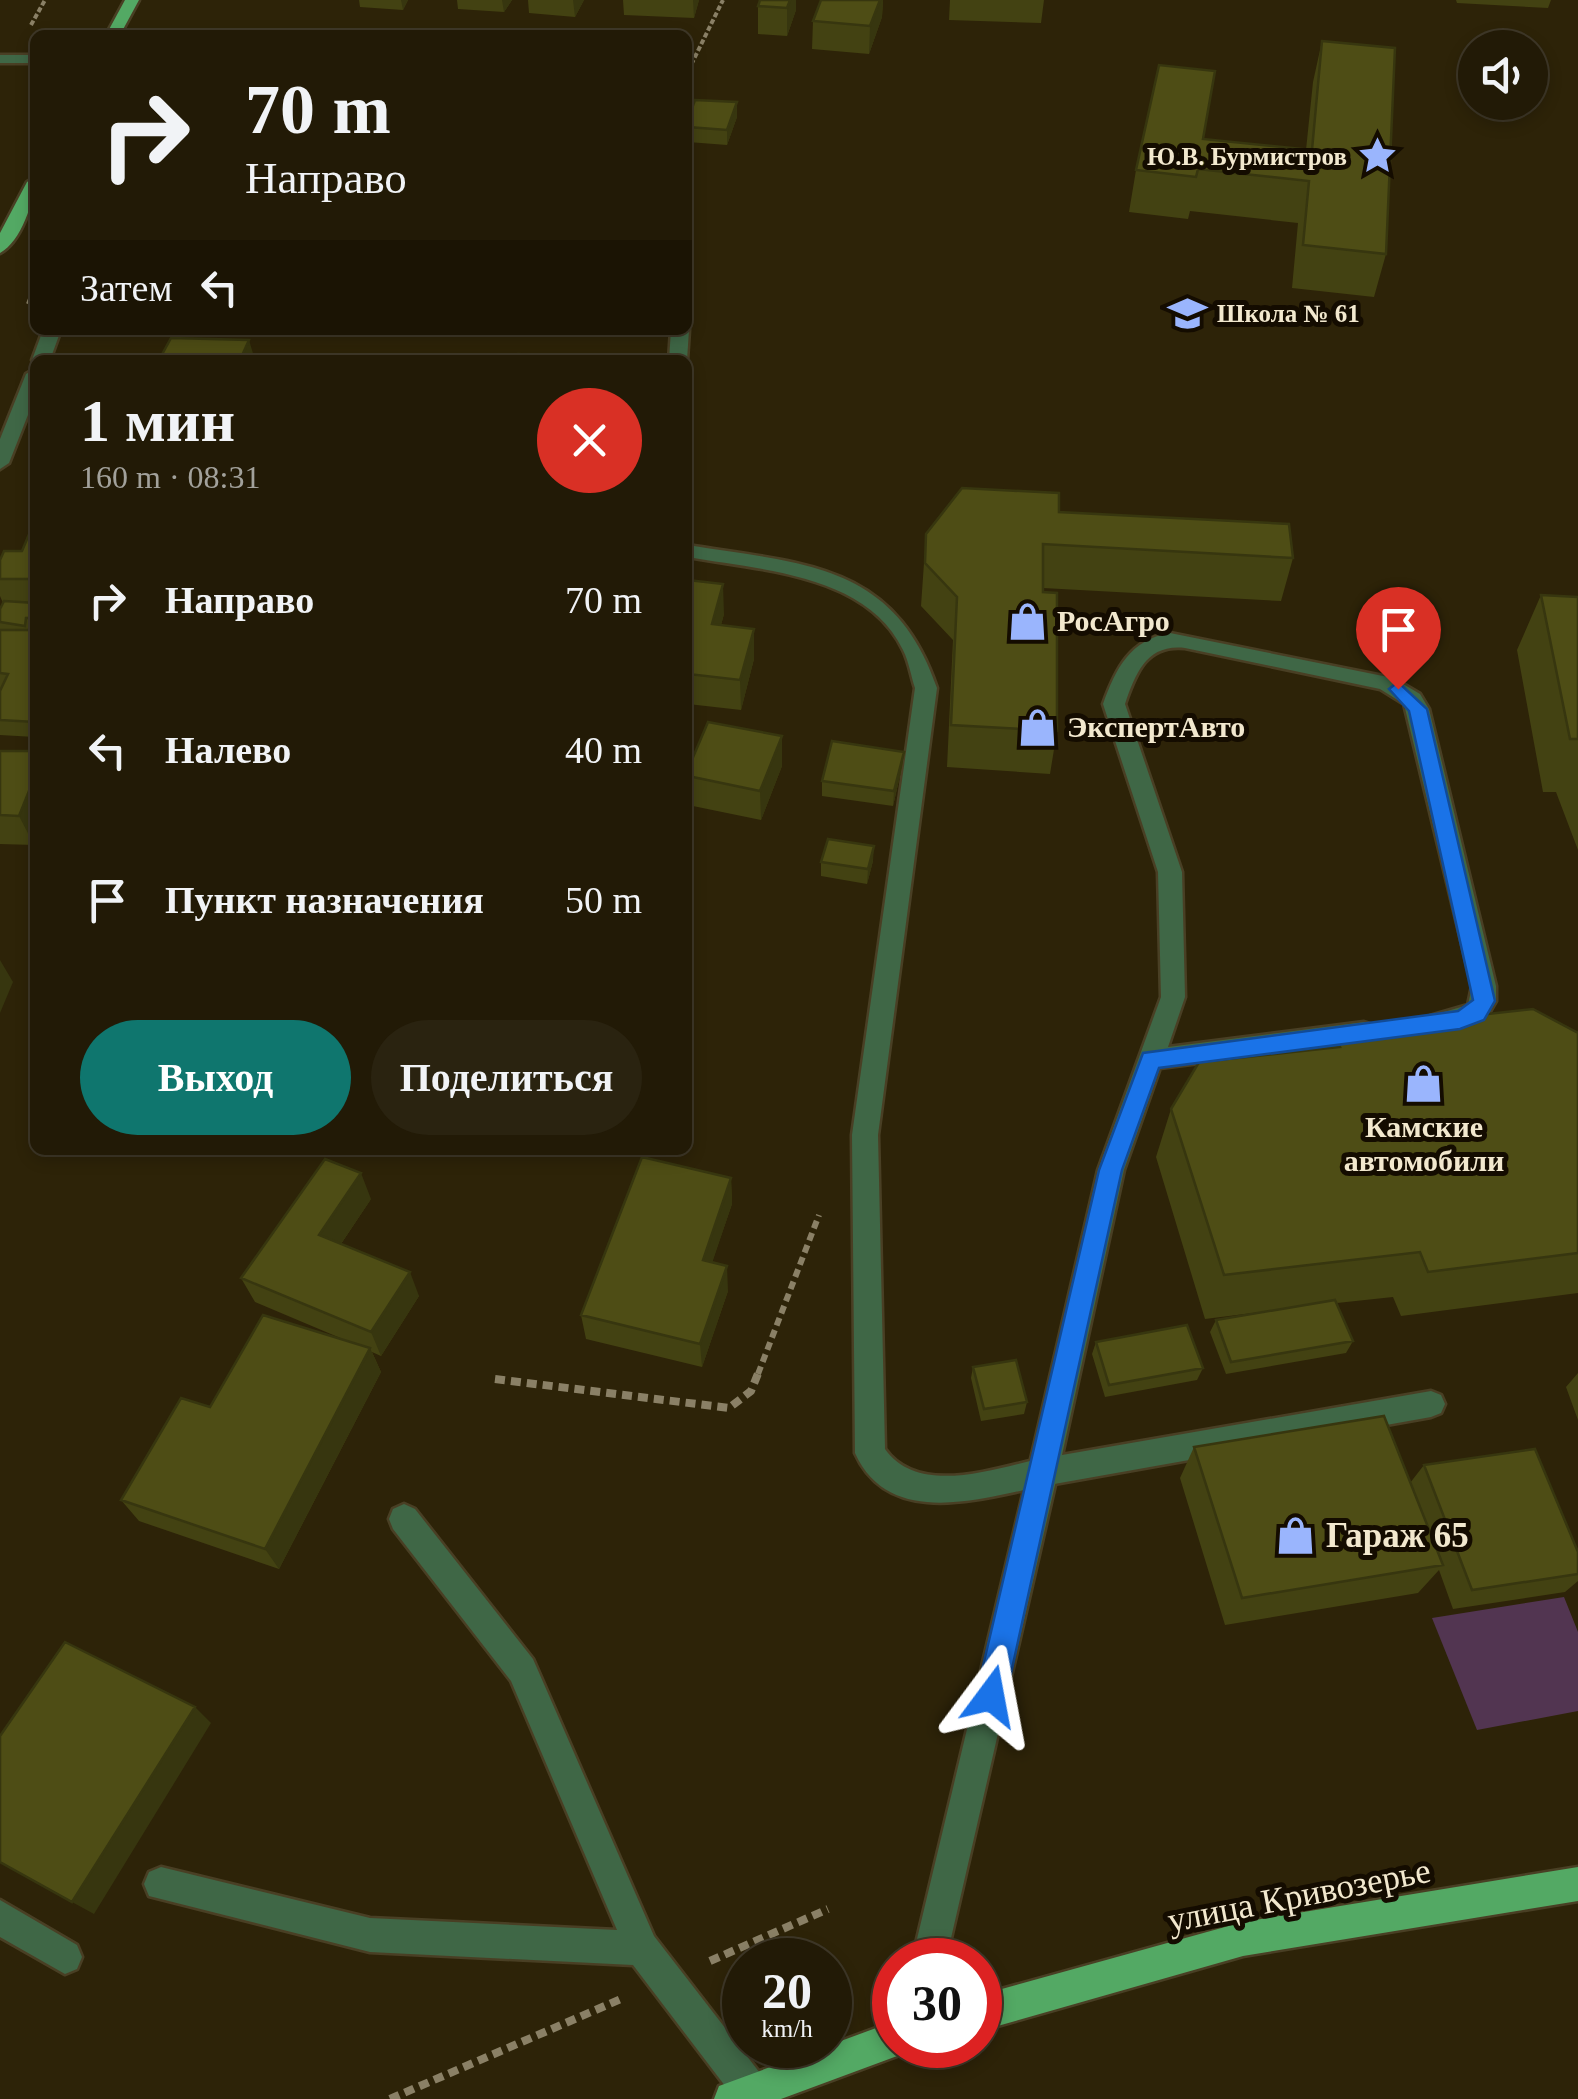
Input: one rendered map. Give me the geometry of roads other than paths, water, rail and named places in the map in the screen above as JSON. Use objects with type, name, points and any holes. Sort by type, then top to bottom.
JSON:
[{"type":"main road","points":[[116,30],[132,0]]},
{"type":"main road","points":[[0,248],[30,191]]},
{"type":"main road","name":"улица Кривозерье","points":[[1002,2007],[1243,1939],[1578,1884]]},
{"type":"main road","points":[[747,2096],[872,2048]]},
{"type":"street","points":[[0,59],[30,59]]},
{"type":"street","points":[[0,463],[30,387]]},
{"type":"street","points":[[692,551],[845,585],[865,595],[897,623],[922,667],[926,688],[864,1135],[868,1430],[878,1470],[907,1488],[955,1487],[1431,1404]]},
{"type":"street","points":[[934,1938],[1044,1472],[1110,1170],[1173,997],[1172,889],[1114,704],[1139,651],[1159,639],[1386,684],[1412,699],[1484,986],[1485,1018],[1421,1025]]},
{"type":"street","points":[[1151,1060],[1383,1030]]},
{"type":"street","points":[[404,1518],[522,1670],[642,1948],[747,2096]]},
{"type":"street","points":[[161,1884],[370,1934],[642,1948]]},
{"type":"street","points":[[0,1917],[65,1957]]},
{"type":"place","name":"Ю.В. Бурмистров","points":[[1377,156]]},
{"type":"place","name":"Школа № 61","points":[[1187,313]]},
{"type":"place","name":"РосАгро","points":[[1027,621]]},
{"type":"place","name":"ЭкспертАвто","points":[[1037,727]]},
{"type":"place","name":"Камские автомобили","points":[[1424,1083]]},
{"type":"place","name":"Гараж 65","points":[[1296,1535]]}]
